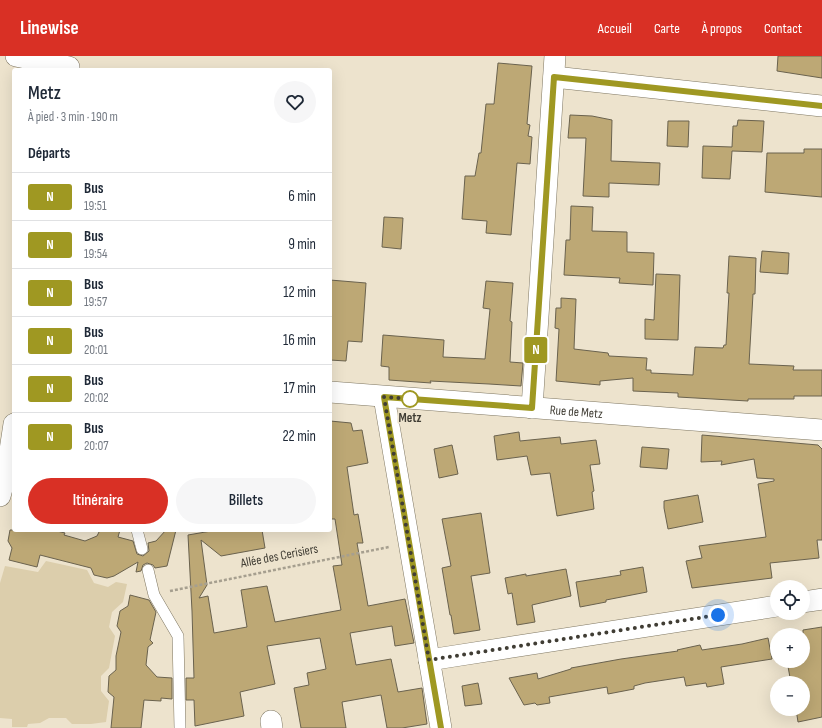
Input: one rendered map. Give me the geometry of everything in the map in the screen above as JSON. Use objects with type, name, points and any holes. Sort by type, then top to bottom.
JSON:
[{"type":"street","points":[[16,56],[70,64]]},
{"type":"street","points":[[532,408],[555,56]]},
{"type":"street","points":[[554,77],[822,106]]},
{"type":"street","name":"Rue de Metz","points":[[332,392],[822,430]]},
{"type":"street","points":[[384,397],[440,728]]},
{"type":"street","points":[[0,496],[3,469],[12,432]]},
{"type":"street","points":[[810,601],[822,599]]},
{"type":"street","points":[[429,660],[770,607]]},
{"type":"lane","points":[[138,532],[142,549]]},
{"type":"lane","points":[[148,570],[154,595],[178,636],[180,728]]},
{"type":"path","name":"Allée des Cerisiers","points":[[154,595],[409,543]]},
{"type":"shaded area","points":[[46,561],[87,570],[94,583],[108,587],[116,582],[127,584],[123,602],[112,612],[109,627],[115,636],[109,668],[101,676],[101,691],[109,701],[106,722],[72,724],[66,718],[49,718],[40,723],[28,724],[27,727],[12,727],[12,719],[0,718],[0,583],[5,566],[38,572]]},
{"type":"building","points":[[778,56],[822,56],[822,78],[777,71]]},
{"type":"building","points":[[498,63],[532,66],[527,124],[530,125],[528,136],[532,137],[530,164],[517,163],[511,235],[486,233],[487,221],[462,219],[465,176],[475,176],[479,153],[481,153],[486,104],[494,104]]},
{"type":"building","points":[[570,115],[592,116],[612,120],[611,161],[660,163],[659,185],[609,183],[609,197],[583,196],[586,138],[568,138]]},
{"type":"building","points":[[738,120],[764,121],[762,152],[732,151],[730,179],[702,178],[703,146],[732,147],[733,126],[737,126]]},
{"type":"building","points":[[668,121],[689,121],[688,147],[667,146]]},
{"type":"building","points":[[804,149],[822,149],[822,197],[765,192],[767,153],[804,153]]},
{"type":"building","points":[[571,206],[593,207],[592,231],[627,232],[627,252],[654,253],[653,285],[619,283],[620,278],[564,275],[566,240],[570,240]]},
{"type":"building","points":[[384,217],[403,218],[401,249],[382,247]]},
{"type":"building","points":[[762,251],[789,253],[788,274],[760,272]]},
{"type":"building","points":[[729,256],[756,258],[755,294],[753,294],[749,364],[794,366],[793,370],[822,370],[822,396],[794,396],[794,399],[748,399],[748,401],[678,397],[678,393],[633,391],[633,378],[600,381],[600,385],[556,381],[559,329],[555,328],[556,308],[561,308],[561,298],[576,299],[574,349],[608,353],[609,356],[647,358],[646,370],[651,370],[651,373],[693,375],[695,347],[723,348],[724,345],[726,345],[729,293],[727,293]]},
{"type":"building","points":[[656,274],[680,275],[678,340],[645,339],[645,319],[654,320]]},
{"type":"building","points":[[332,280],[366,283],[362,342],[348,341],[346,361],[332,360]]},
{"type":"building","points":[[486,281],[513,283],[510,321],[512,322],[510,362],[523,363],[521,386],[389,380],[389,367],[381,366],[383,335],[444,340],[443,357],[485,359],[490,309],[483,308]]},
{"type":"building","points":[[332,421],[351,423],[353,431],[362,430],[368,463],[347,467],[354,515],[358,514],[363,543],[357,543],[368,606],[405,599],[414,643],[395,646],[392,626],[350,633],[356,665],[391,659],[398,692],[422,688],[427,724],[402,728],[387,728],[381,695],[342,702],[346,728],[301,728],[294,688],[309,685],[307,673],[326,669],[320,638],[267,646],[275,684],[240,692],[244,716],[195,726],[194,700],[186,700],[186,678],[194,678],[188,535],[205,532],[262,532],[265,548],[221,556],[201,540],[207,585],[199,598],[208,596],[214,633],[247,627],[241,590],[267,586],[275,622],[341,610],[333,566],[342,565],[335,519],[332,519]]},
{"type":"building","points":[[519,432],[520,441],[560,437],[561,444],[596,440],[600,464],[590,465],[594,491],[592,492],[594,509],[557,516],[550,473],[531,475],[527,456],[497,460],[494,436]]},
{"type":"building","points":[[702,435],[818,445],[822,449],[822,540],[817,540],[819,558],[770,563],[772,578],[692,588],[686,561],[702,558],[699,546],[766,537],[758,484],[774,481],[774,479],[757,478],[754,459],[721,465],[722,461],[701,462]]},
{"type":"building","points":[[452,445],[458,474],[439,478],[434,449]]},
{"type":"building","points":[[642,447],[669,449],[667,469],[640,467]]},
{"type":"building","points":[[698,495],[703,522],[668,529],[664,501]]},
{"type":"building","points":[[481,513],[490,573],[471,576],[480,630],[454,634],[442,568],[451,566],[442,519]]},
{"type":"building","points":[[10,530],[12,530],[12,532],[61,532],[65,533],[64,535],[85,541],[97,536],[99,532],[119,532],[118,537],[133,541],[137,554],[143,556],[149,551],[148,543],[156,541],[164,532],[176,532],[167,566],[155,568],[153,565],[147,563],[143,565],[141,571],[136,572],[138,562],[114,576],[107,578],[94,575],[91,568],[40,555],[37,567],[9,560],[12,548],[8,541]]},
{"type":"building","points":[[643,567],[647,592],[580,607],[576,582],[621,575],[620,571]]},
{"type":"building","points":[[566,569],[571,596],[532,605],[535,622],[517,625],[512,593],[508,594],[505,578]]},
{"type":"building","points":[[130,595],[149,600],[156,612],[150,640],[153,643],[148,647],[146,665],[157,677],[172,678],[172,699],[161,698],[161,701],[144,700],[141,728],[111,728],[114,697],[108,692],[109,676],[116,670],[116,656],[121,632],[117,626],[120,611],[128,606]]},
{"type":"building","points":[[822,627],[822,717],[798,722],[797,716],[810,716],[810,676],[790,676],[788,668],[810,668],[810,629]]},
{"type":"building","points":[[768,638],[770,659],[721,667],[724,684],[707,687],[706,683],[686,686],[684,677],[645,683],[634,686],[634,689],[608,694],[607,687],[549,697],[550,703],[524,705],[509,678],[537,673],[538,679],[571,668],[678,651],[677,650],[700,645],[702,650],[742,644]]},
{"type":"building","points":[[478,683],[482,704],[465,706],[462,686]]},
{"type":"bus line","name":"N","points":[[441,728],[384,397],[532,408],[554,77],[822,106]]},
{"type":"place","name":"Metz","points":[[410,399]]},
{"type":"route","points":[[410,399],[415,399],[384,397],[429,660],[718,615]]}]
